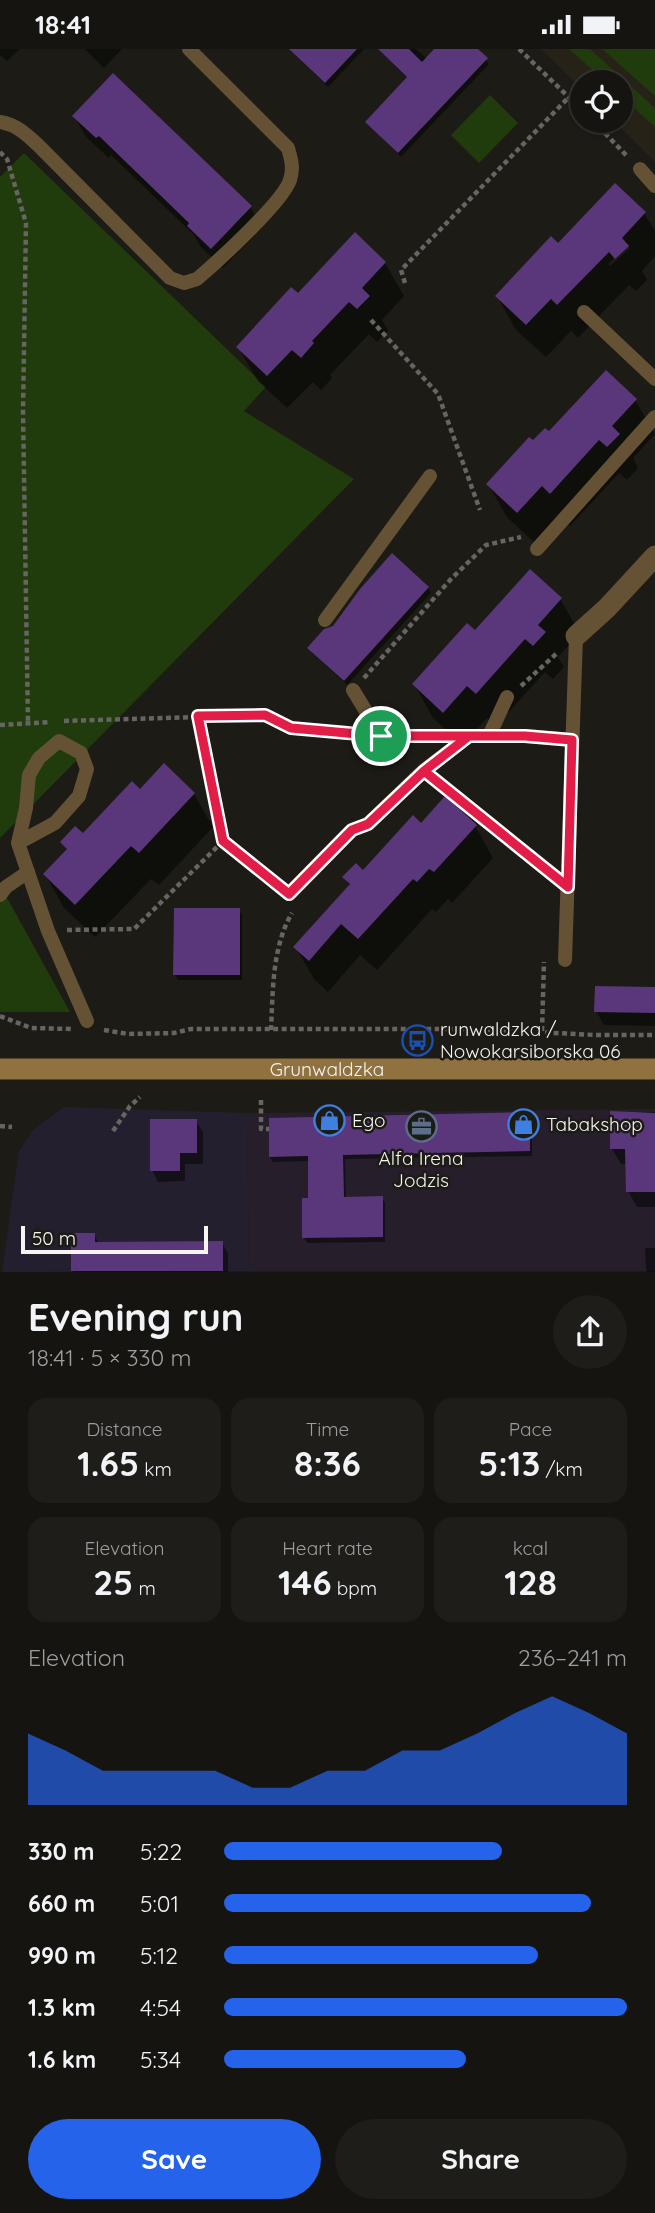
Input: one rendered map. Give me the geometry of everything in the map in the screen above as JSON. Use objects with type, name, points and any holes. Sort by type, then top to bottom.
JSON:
[{"type":"street","points":[[576,636],[607,608],[655,556]]},
{"type":"street","name":"Grunwaldzka","points":[[0,1069],[655,1069]]},
{"type":"street","points":[[0,1088],[5,1083],[43,1069]]},
{"type":"lane","points":[[0,122],[21,129],[170,278],[184,283],[197,279],[273,205],[290,182],[293,165],[288,148],[189,49]]},
{"type":"lane","points":[[640,169],[655,186]]},
{"type":"lane","points":[[584,312],[655,379]]},
{"type":"lane","points":[[537,549],[655,417]]},
{"type":"lane","points":[[325,620],[430,476]]},
{"type":"lane","points":[[565,960],[576,636]]},
{"type":"lane","points":[[353,690],[381,736],[489,736],[572,740]]},
{"type":"lane","points":[[489,736],[512,693]]},
{"type":"lane","points":[[289,894],[352,830],[368,824],[424,771],[469,736]]},
{"type":"lane","points":[[18,843],[55,823],[79,796],[87,769],[81,753],[59,741],[39,758],[29,775],[26,808],[18,843],[48,931],[88,1027]]},
{"type":"lane","points":[[0,895],[6,887],[27,872]]},
{"type":"path","points":[[405,283],[401,270],[569,97],[519,49]]},
{"type":"path","points":[[605,133],[640,169]]},
{"type":"path","points":[[0,152],[6,159],[26,223],[23,412],[28,724]]},
{"type":"path","points":[[371,320],[438,394],[480,509]]},
{"type":"path","points":[[353,690],[451,579],[486,545],[521,537]]},
{"type":"path","points":[[512,693],[536,672]]},
{"type":"path","points":[[0,725],[265,715],[291,728],[381,736]]},
{"type":"path","points":[[198,716],[223,841],[298,904],[284,928],[275,964],[271,1030]]},
{"type":"path","points":[[424,771],[568,887]]},
{"type":"path","points":[[48,931],[134,929],[223,841]]},
{"type":"path","points":[[0,1016],[31,1028],[88,1027],[128,1034],[174,1033],[191,1029],[475,1029],[655,1035]]},
{"type":"path","points":[[113,1131],[130,1106],[140,1097]]},
{"type":"path","points":[[261,1100],[261,1129],[269,1129]]},
{"type":"path","points":[[0,1126],[12,1127]]},
{"type":"shaded area","points":[[541,49],[655,49],[655,162],[626,133],[633,133],[633,70],[570,70],[570,77]]},
{"type":"shaded area","points":[[64,1107],[247,1113],[249,1271],[2,1272],[19,1151],[33,1130]]},
{"type":"shaded area","points":[[655,1109],[655,1271],[249,1271],[247,1113]]},
{"type":"green space","points":[[569,49],[590,49],[613,70],[593,70]]},
{"type":"green space","points":[[602,49],[655,49],[655,96],[633,76],[633,70],[626,70]]},
{"type":"green space","points":[[633,88],[655,108],[655,127],[633,107]]},
{"type":"green space","points":[[490,95],[518,123],[479,163],[451,135]]},
{"type":"green space","points":[[24,153],[266,387],[244,411],[354,479],[0,838],[0,177]]},
{"type":"green space","points":[[0,885],[70,1012],[0,1012]]},
{"type":"building","points":[[289,49],[357,49],[325,83]]},
{"type":"building","points":[[378,49],[409,49],[422,62],[434,49],[478,49],[488,58],[398,153],[365,122],[407,77]]},
{"type":"building","points":[[113,73],[252,206],[211,249],[187,226],[189,223],[99,136],[96,138],[72,116]]},
{"type":"building","points":[[615,183],[646,212],[622,238],[629,246],[615,259],[609,252],[557,305],[551,299],[526,325],[495,296],[551,236],[558,243]]},
{"type":"building","points":[[355,232],[386,262],[362,288],[370,296],[357,309],[349,302],[312,341],[314,343],[301,358],[292,350],[267,376],[236,347],[291,287],[298,293]]},
{"type":"building","points":[[606,370],[637,399],[612,426],[620,434],[607,447],[599,440],[550,494],[542,486],[517,513],[486,484],[529,437],[533,440],[545,428],[549,431]]},
{"type":"building","points":[[392,553],[429,587],[344,681],[307,648],[324,629],[333,626],[360,589]]},
{"type":"building","points":[[530,569],[562,598],[538,625],[546,632],[533,646],[525,639],[476,694],[467,686],[443,713],[412,684],[467,623],[475,630]]},
{"type":"building","points":[[164,763],[195,793],[139,853],[131,846],[75,905],[43,874],[67,849],[60,842],[75,826],[83,833],[132,781],[140,789]]},
{"type":"building","points":[[445,796],[477,825],[434,872],[429,869],[417,882],[413,879],[358,939],[341,924],[309,961],[293,947],[350,884],[342,877],[356,863],[363,870],[413,815],[421,823]]},
{"type":"building","points":[[174,908],[240,908],[240,975],[173,975]]},
{"type":"building","points":[[595,986],[655,987],[655,1013],[594,1012]]},
{"type":"building","points":[[610,1111],[655,1113],[655,1192],[626,1192],[625,1149],[610,1149]]},
{"type":"building","points":[[530,1112],[530,1151],[343,1155],[344,1197],[383,1196],[383,1237],[302,1238],[302,1198],[308,1198],[308,1156],[269,1157],[269,1118]]},
{"type":"building","points":[[150,1119],[197,1119],[197,1153],[180,1153],[180,1171],[150,1171]]},
{"type":"building","points":[[71,1233],[95,1233],[95,1242],[223,1241],[223,1271],[71,1271]]},
{"type":"place","name":"runwaldzka / Nowokarsiborska 06","points":[[417,1040]]},
{"type":"place","name":"Ego","points":[[329,1120]]},
{"type":"place","name":"Tabakshop","points":[[523,1124]]},
{"type":"place","name":"Alfa Irena Jodzis","points":[[421,1127]]},
{"type":"route","points":[[381,736],[291,728],[265,715],[198,716],[223,841],[289,894],[352,830],[368,824],[424,771],[469,736],[525,736],[572,740],[568,887],[424,771],[469,736],[381,736]]}]
